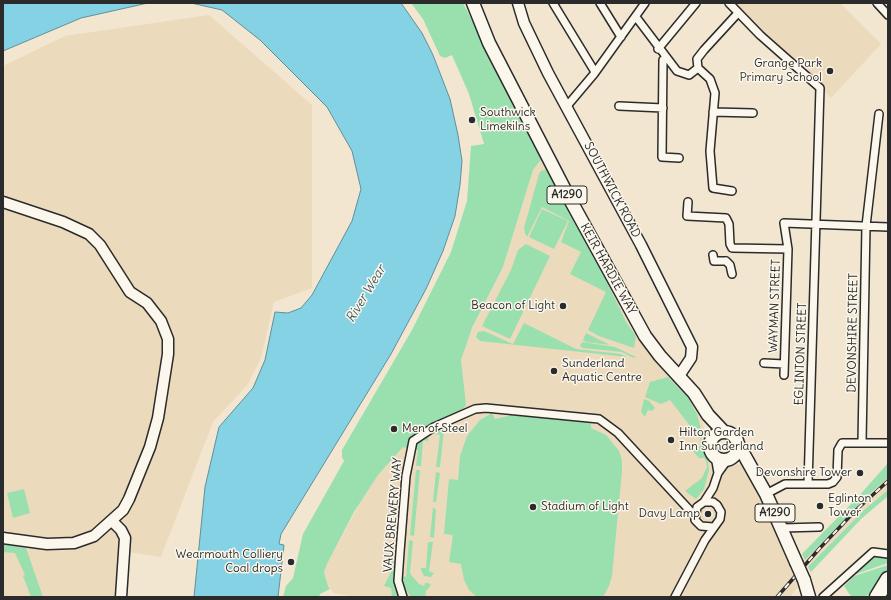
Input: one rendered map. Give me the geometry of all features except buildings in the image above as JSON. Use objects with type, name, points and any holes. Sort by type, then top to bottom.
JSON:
[{"type":"highway","points":[[877,597],[888,579]]},
{"type":"main road","name":"KEIR HARDIE WAY","points":[[473,3],[492,50],[566,192],[645,336],[660,356],[694,393],[708,415]]},
{"type":"main road","name":"A1290","points":[[708,415],[724,432]]},
{"type":"main road","name":"A1290","points":[[708,415],[711,441]]},
{"type":"main road","points":[[729,459],[736,452],[738,444],[735,436],[724,432],[716,434],[711,441],[710,450],[714,456],[721,459],[729,459],[752,467]]},
{"type":"main road","name":"A1290","points":[[738,444],[766,494],[782,528],[810,596]]},
{"type":"street","name":"SOUTHWICK ROAD","points":[[518,3],[524,23],[638,238],[692,347],[691,358],[679,376]]},
{"type":"street","points":[[553,3],[595,72]]},
{"type":"street","points":[[600,3],[621,37]]},
{"type":"street","points":[[567,106],[595,72],[645,3]]},
{"type":"street","points":[[658,49],[696,3]]},
{"type":"street","points":[[729,3],[738,13],[697,59],[698,68],[710,79],[715,93],[710,151],[713,188],[732,191]]},
{"type":"street","points":[[877,3],[888,15]]},
{"type":"street","name":"EGLINTON STREET","points":[[738,13],[760,35],[820,88],[808,484]]},
{"type":"street","points":[[636,17],[658,49],[677,72],[689,75],[698,68]]},
{"type":"street","points":[[666,58],[663,60],[662,157],[679,158]]},
{"type":"street","points":[[619,106],[663,108]]},
{"type":"street","points":[[713,112],[753,113]]},
{"type":"street","name":"DEVONSHIRE STREET","points":[[862,442],[866,226],[879,114]]},
{"type":"street","points":[[3,202],[62,222],[89,234],[100,245],[130,292],[147,303],[161,321],[168,338],[168,354],[158,418],[150,447],[123,510],[94,536],[74,543],[47,544],[3,538]]},
{"type":"street","points":[[688,202],[687,216],[726,218],[729,224],[730,244],[732,248],[726,261]]},
{"type":"street","name":"WAYMAN STREET","points":[[784,375],[788,249],[784,223],[816,225]]},
{"type":"street","points":[[816,225],[888,227]]},
{"type":"street","name":"WAYMAN STREET","points":[[732,248],[788,249]]},
{"type":"street","points":[[713,255],[714,261],[726,261],[730,265],[732,274]]},
{"type":"street","name":"WAYMAN STREET","points":[[764,363],[784,364]]},
{"type":"street","name":"VAUX BREWERY WAY","points":[[403,597],[398,580],[406,476],[414,441],[434,427],[475,409],[486,408],[599,419],[618,434],[687,505],[694,515]]},
{"type":"street","points":[[766,494],[785,484],[828,484],[833,482],[838,473],[839,446],[846,442],[888,443]]},
{"type":"street","points":[[714,456],[718,473]]},
{"type":"street","points":[[705,540],[701,526],[697,523],[694,515],[696,507],[704,502],[713,488],[718,473],[729,459]]},
{"type":"street","points":[[675,597],[705,540],[721,516],[713,488]]},
{"type":"street","points":[[704,502],[713,502],[717,505]]},
{"type":"street","points":[[687,505],[696,507]]},
{"type":"street","points":[[112,521],[124,534],[125,538],[121,597]]},
{"type":"street","points":[[701,526],[713,527]]},
{"type":"street","points":[[782,528],[819,527]]},
{"type":"street","points":[[823,597],[873,552],[888,554]]},
{"type":"shaded area","name":"Grange Park Primary School","points":[[734,3],[840,3],[881,44],[831,98]]},
{"type":"shaded area","points":[[209,15],[312,105],[312,288],[274,302],[261,358],[248,384],[213,422],[161,557],[122,551],[116,597],[3,597],[3,543],[56,549],[78,546],[3,538],[3,66],[65,36]]},
{"type":"shaded area","points":[[544,158],[602,262],[631,325],[687,392],[702,417],[707,450],[713,460],[729,465],[740,464],[749,469],[793,564],[790,568],[798,587],[790,597],[354,597],[334,593],[328,586],[324,571],[367,490],[403,446],[406,448],[412,438],[427,427],[461,372],[460,360],[469,335],[503,267],[533,170]]},
{"type":"shaded area","points":[[888,463],[888,496],[861,519],[811,572],[802,554],[859,496]]},
{"type":"green space","points":[[411,3],[463,3],[516,105],[541,160],[533,170],[503,267],[472,328],[461,360],[466,405],[460,412],[419,432],[412,438],[407,448],[403,447],[378,475],[354,512],[327,564],[324,572],[330,589],[320,594],[319,597],[283,597],[286,586],[293,578],[303,534],[344,461],[342,457],[342,450],[412,330],[451,252],[467,201],[471,146],[484,144],[469,94],[452,55],[445,58],[440,56],[423,19]]},
{"type":"green space","points":[[547,169],[598,263],[626,322],[636,336],[634,348],[599,336],[588,330],[606,292],[570,274],[581,252],[561,242],[569,221],[542,207],[527,237],[525,233],[524,228],[539,174],[541,171]]},
{"type":"green space","points":[[542,209],[568,221],[554,249],[529,237]]},
{"type":"green space","points":[[526,244],[550,256],[510,339],[482,326],[511,270],[518,250]]},
{"type":"green space","points":[[524,323],[576,349],[621,354],[627,357],[480,341],[476,337],[478,332],[484,331],[513,344]]},
{"type":"green space","points":[[586,333],[610,345],[586,342],[583,340]]},
{"type":"green space","points":[[582,342],[615,347],[636,357],[634,358],[622,352],[583,348],[580,346]]},
{"type":"green space","points":[[668,377],[688,398],[697,414],[701,429],[702,447],[708,461],[709,470],[704,489],[696,499],[685,491],[702,478],[707,467],[704,458],[699,458],[693,451],[701,445],[701,440],[670,400],[661,404],[645,397],[650,382]]},
{"type":"green space","points":[[644,399],[649,401],[655,408],[652,411],[648,410],[645,417],[641,412]]},
{"type":"green space","name":"Stadium of Light","points":[[492,413],[495,419],[512,415],[591,423],[591,428],[606,435],[619,451],[622,460],[622,471],[612,576],[603,597],[477,597],[469,590],[464,580],[461,564],[449,562],[453,535],[444,534],[449,479],[458,480],[460,456],[467,436],[480,420]]},
{"type":"green space","points":[[445,425],[449,428],[449,431],[444,430],[440,467],[436,467],[440,435],[435,434],[436,429]]},
{"type":"green space","points":[[429,434],[428,441],[423,440],[421,466],[416,466],[418,450],[413,449],[414,443]]},
{"type":"green space","points":[[888,463],[888,478],[867,496],[805,560],[802,554],[859,496]]},
{"type":"green space","points":[[416,470],[420,470],[414,536],[410,535]]},
{"type":"green space","points":[[436,472],[440,473],[436,502],[433,502]]},
{"type":"green space","points":[[24,489],[30,513],[13,518],[7,493]]},
{"type":"green space","points":[[888,490],[888,496],[861,519],[811,572],[808,567],[864,510]]},
{"type":"green space","points":[[433,507],[436,510],[434,538],[430,537]]},
{"type":"green space","points":[[409,540],[413,541],[410,573],[419,584],[424,586],[425,583],[428,583],[431,585],[426,591],[425,597],[411,597],[404,587],[403,576],[406,577]]},
{"type":"green space","points":[[428,542],[433,542],[429,571],[434,573],[431,577],[424,576],[421,570],[421,568],[426,568]]},
{"type":"green space","points":[[3,544],[26,548],[43,597],[31,597],[23,576],[25,575],[15,553],[3,552]]},
{"type":"green space","points":[[875,557],[888,558],[888,563],[856,574]]},
{"type":"green space","points":[[392,561],[397,562],[396,587],[401,596],[392,597],[391,588],[384,586],[393,568],[389,566]]},
{"type":"green space","points":[[888,565],[888,568],[876,588],[865,597],[854,597],[850,595],[844,586],[854,576]]},
{"type":"water","points":[[3,3],[148,3],[81,18],[3,51]]},
{"type":"water","name":"River Wear","points":[[191,3],[401,3],[422,33],[433,55],[450,99],[462,161],[455,216],[443,251],[426,289],[391,354],[281,534],[279,544],[284,545],[278,597],[194,597],[205,487],[219,427],[253,388],[265,360],[275,312],[288,313],[301,308],[312,295],[352,221],[361,189],[352,151],[327,107],[260,40],[222,10]]},
{"type":"railway","points":[[777,597],[855,511],[888,481]]},
{"type":"place","name":"Grange Park Primary School","points":[[830,71]]},
{"type":"place","name":"Southwick Limekilns","points":[[472,120]]},
{"type":"place","name":"Beacon of Light","points":[[563,306]]},
{"type":"place","name":"Sunderland Aquatic Centre","points":[[554,371]]},
{"type":"place","name":"Men of Steel","points":[[394,429]]},
{"type":"place","name":"Hilton Garden Inn Sunderland","points":[[671,440]]},
{"type":"place","name":"Devonshire Tower","points":[[860,473]]},
{"type":"place","name":"Eglinton Tower","points":[[820,506]]},
{"type":"place","name":"Stadium of Light","points":[[533,507]]},
{"type":"place","name":"Davy Lamp","points":[[708,514]]},
{"type":"place","name":"Wearmouth Colliery Coal drops","points":[[291,562]]}]
